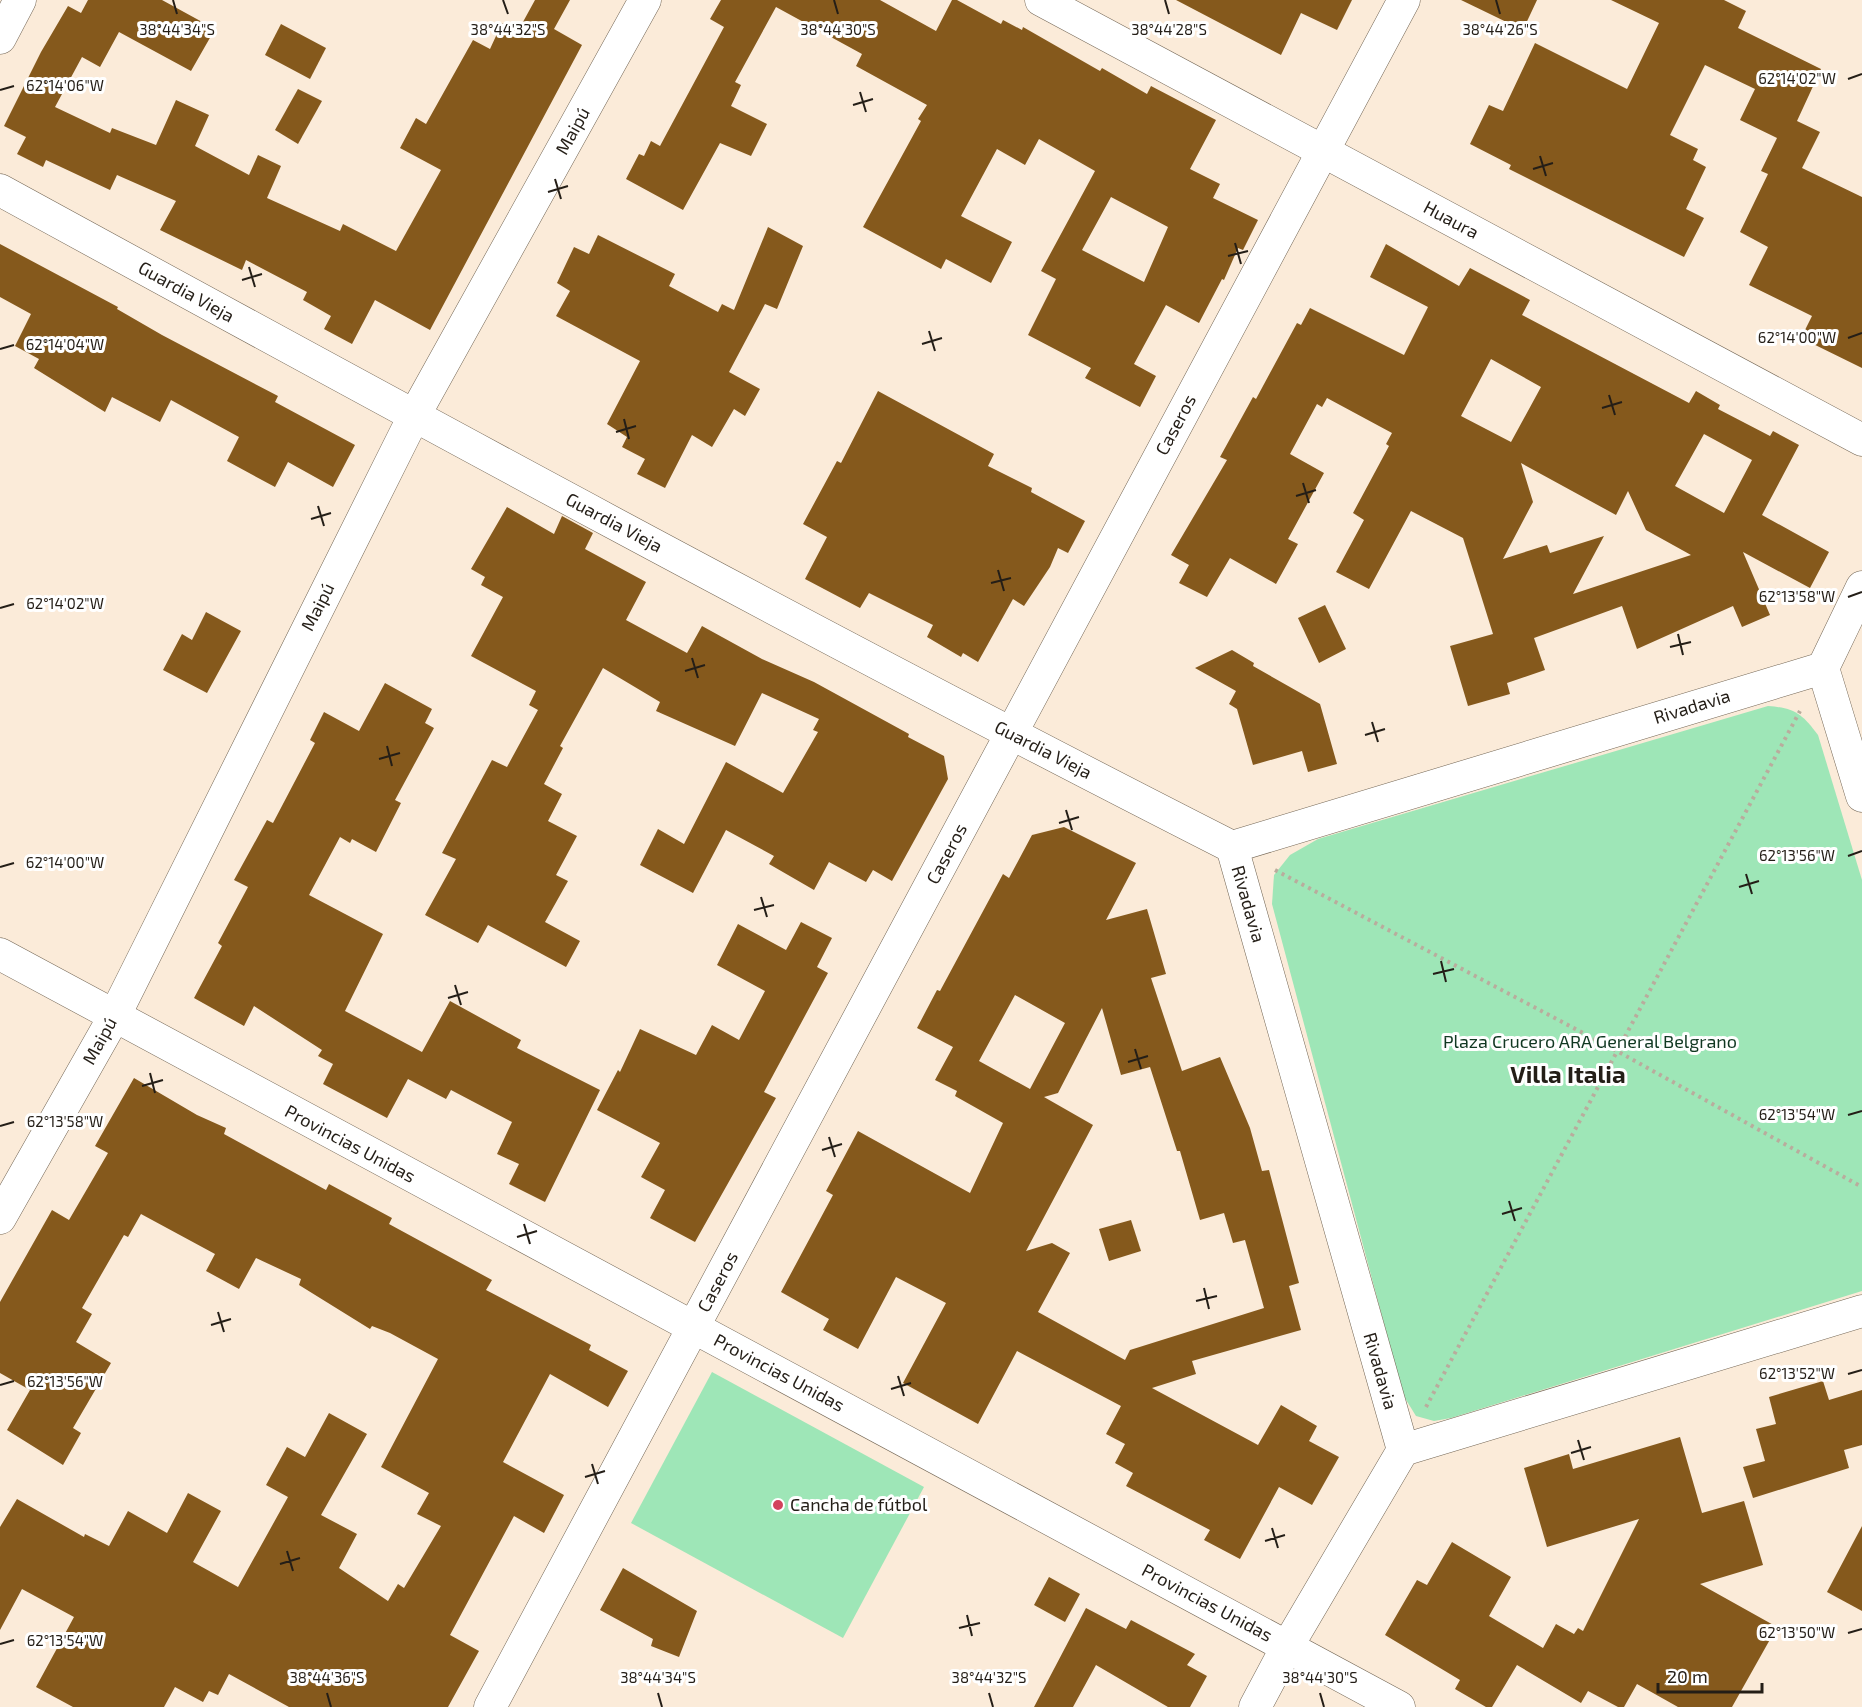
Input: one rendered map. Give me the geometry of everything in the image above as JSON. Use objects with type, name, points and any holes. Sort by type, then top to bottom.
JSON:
[{"type":"street","points":[[0,38],[20,0]]},
{"type":"street","name":"Maipú","points":[[0,1218],[114,1017],[414,416],[645,0]]},
{"type":"street","name":"Huaura","points":[[1041,0],[1862,440]]},
{"type":"street","name":"Caseros","points":[[490,1707],[1404,0]]},
{"type":"street","name":"Guardia Vieja","points":[[0,190],[414,416],[1011,734],[1232,847]]},
{"type":"street","points":[[1862,587],[1823,668],[1862,796]]},
{"type":"street","name":"Rivadavia","points":[[1403,1450],[1232,847],[1823,668]]},
{"type":"street","name":"Provincias Unidas","points":[[0,954],[1399,1707]]},
{"type":"street","points":[[1256,1707],[1287,1647],[1403,1450],[1862,1311]]},
{"type":"path","points":[[1403,1450],[1823,668]]},
{"type":"path","points":[[1232,847],[1617,1052],[1862,1187]]},
{"type":"green space","name":"Plaza Crucero ARA General Belgrano","points":[[1768,706],[1785,708],[1797,713],[1818,735],[1862,880],[1862,1291],[1451,1418],[1434,1421],[1416,1416],[1403,1395],[1272,904],[1274,875],[1290,855],[1318,839]]},
{"type":"green space","name":"Cancha de fútbol","points":[[712,1372],[924,1487],[843,1638],[631,1523]]},
{"type":"building","points":[[88,0],[162,0],[215,29],[191,71],[119,32],[100,67],[82,57],[55,107],[110,133],[112,128],[156,145],[176,100],[209,115],[195,146],[249,175],[258,155],[281,166],[267,198],[340,231],[343,224],[396,251],[441,170],[400,148],[416,118],[426,124],[473,40],[490,49],[502,23],[518,31],[535,0],[570,0],[554,29],[582,45],[430,330],[375,300],[352,344],[324,329],[331,316],[303,300],[307,292],[246,260],[242,270],[160,230],[176,201],[117,175],[110,190],[46,160],[43,167],[17,154],[26,137],[4,126],[41,52],[68,6],[81,13]]},
{"type":"building","points":[[721,0],[880,0],[936,31],[952,0],[957,0],[1001,24],[1003,20],[1022,30],[1023,27],[1100,71],[1102,68],[1147,94],[1151,86],[1216,120],[1190,169],[1220,184],[1213,198],[1258,220],[1243,250],[1238,248],[1224,280],[1222,279],[1199,323],[1166,305],[1134,364],[1156,376],[1140,407],[1085,378],[1091,368],[1028,335],[1056,279],[1041,271],[1095,171],[1039,139],[1025,165],[997,149],[961,216],[1012,242],[991,283],[946,259],[941,269],[863,227],[921,121],[918,119],[927,105],[856,66],[862,54],[776,7],[735,82],[741,85],[731,106],[767,124],[751,156],[720,143],[683,210],[626,179],[639,154],[644,156],[651,141],[660,146],[724,27],[710,19]],"holes":[[[1111,197],[1168,227],[1144,282],[1082,250]]]},
{"type":"building","points":[[1176,0],[1352,0],[1337,30],[1301,13],[1281,55]]},
{"type":"building","points":[[1461,0],[1537,0],[1523,30]]},
{"type":"building","points":[[1611,0],[1724,0],[1746,11],[1738,28],[1821,69],[1797,121],[1820,132],[1802,168],[1862,197],[1862,368],[1801,338],[1812,316],[1749,285],[1768,247],[1740,232],[1768,174],[1761,171],[1777,138],[1740,120],[1755,89],[1705,65],[1670,135],[1698,149],[1693,160],[1706,167],[1686,209],[1704,218],[1684,257],[1509,169],[1511,165],[1470,144],[1489,105],[1503,111],[1535,43],[1627,89],[1659,23]]},
{"type":"building","points":[[281,24],[326,48],[310,79],[265,55]]},
{"type":"building","points":[[298,89],[322,101],[298,144],[275,130]]},
{"type":"building","points":[[768,227],[803,246],[777,309],[765,304],[729,372],[760,389],[745,416],[734,409],[712,447],[692,435],[665,488],[637,474],[645,459],[622,447],[627,437],[607,424],[640,361],[556,316],[570,291],[557,283],[574,247],[589,254],[598,235],[675,274],[669,286],[718,312],[722,304],[734,310]]},
{"type":"building","points":[[0,244],[118,307],[117,309],[162,335],[278,396],[275,402],[355,445],[333,487],[288,462],[275,487],[227,461],[239,437],[171,400],[160,422],[112,397],[105,412],[34,368],[39,359],[15,346],[31,314],[0,297]]},
{"type":"building","points":[[1386,244],[1459,286],[1470,268],[1530,300],[1522,315],[1689,403],[1696,391],[1720,405],[1718,409],[1770,436],[1773,431],[1799,445],[1762,515],[1829,552],[1810,588],[1743,552],[1770,615],[1742,627],[1733,606],[1637,649],[1622,606],[1534,638],[1545,670],[1507,683],[1510,694],[1468,706],[1450,646],[1493,634],[1463,538],[1411,511],[1369,589],[1336,572],[1364,520],[1353,513],[1389,446],[1386,444],[1392,433],[1327,398],[1322,407],[1317,404],[1290,454],[1324,473],[1288,539],[1298,544],[1276,584],[1230,558],[1207,597],[1179,583],[1189,565],[1171,555],[1227,460],[1220,457],[1253,397],[1256,399],[1297,323],[1301,325],[1310,308],[1404,355],[1428,307],[1370,277]],"holes":[[[1491,359],[1541,387],[1511,442],[1461,416]],[[1704,434],[1752,460],[1724,513],[1675,486]],[[1521,463],[1616,515],[1628,491],[1646,530],[1691,555],[1573,594],[1604,536],[1550,553],[1547,545],[1503,559],[1533,502]]]},
{"type":"building","points":[[878,391],[994,454],[988,466],[1032,488],[1031,492],[1085,521],[1068,553],[1058,548],[1050,567],[1024,606],[1013,599],[978,662],[963,653],[961,657],[927,637],[933,625],[869,593],[860,608],[805,579],[827,537],[803,524],[837,461],[841,463]]},
{"type":"building","points":[[507,507],[554,534],[562,516],[593,533],[585,549],[646,582],[626,620],[687,653],[702,626],[762,659],[814,682],[909,734],[908,737],[944,756],[948,779],[892,881],[873,870],[866,882],[829,862],[814,890],[769,864],[774,856],[726,830],[693,893],[640,865],[658,829],[684,844],[726,762],[783,793],[818,732],[813,730],[819,719],[762,693],[735,746],[656,711],[660,702],[603,668],[560,746],[563,748],[544,784],[562,794],[548,821],[577,836],[556,875],[568,881],[545,922],[580,941],[566,967],[488,925],[478,943],[425,915],[456,859],[442,853],[492,760],[507,767],[538,710],[529,705],[536,691],[471,656],[503,597],[481,585],[485,577],[471,569]]},
{"type":"building","points":[[1325,605],[1346,649],[1319,663],[1298,618]]},
{"type":"building","points":[[206,612],[241,631],[207,693],[163,670],[182,634],[192,640]]},
{"type":"building","points":[[1232,650],[1254,663],[1253,666],[1320,704],[1337,764],[1308,772],[1302,751],[1253,765],[1237,709],[1229,704],[1236,691],[1195,668]]},
{"type":"building","points":[[385,683],[432,709],[425,723],[434,728],[395,800],[401,803],[376,852],[352,839],[350,843],[340,837],[309,895],[383,934],[345,1011],[422,1052],[450,1001],[521,1040],[517,1048],[600,1090],[545,1202],[509,1184],[519,1164],[497,1154],[512,1122],[451,1090],[446,1099],[408,1079],[387,1118],[323,1084],[333,1064],[318,1056],[322,1050],[254,1006],[244,1026],[194,998],[222,946],[218,943],[248,887],[234,880],[267,820],[273,823],[315,743],[310,740],[324,712],[359,731]]},
{"type":"building","points":[[1064,827],[1136,863],[1106,920],[1147,909],[1166,974],[1151,978],[1182,1071],[1220,1057],[1250,1128],[1262,1171],[1269,1170],[1299,1283],[1289,1286],[1301,1330],[1192,1361],[1196,1374],[1152,1388],[1258,1445],[1281,1405],[1317,1426],[1309,1441],[1339,1457],[1312,1505],[1279,1487],[1240,1559],[1204,1540],[1210,1530],[1126,1486],[1133,1473],[1115,1463],[1125,1444],[1106,1434],[1121,1406],[1017,1351],[978,1424],[903,1383],[946,1303],[896,1277],[858,1349],[823,1330],[829,1319],[781,1292],[833,1195],[826,1191],[858,1131],[970,1193],[1003,1123],[955,1096],[957,1091],[935,1080],[953,1047],[917,1028],[937,990],[940,991],[1003,874],[1009,878],[1032,835]],"holes":[[[1015,995],[1065,1023],[1030,1089],[979,1061]],[[1102,1008],[1121,1075],[1150,1067],[1177,1151],[1180,1151],[1200,1220],[1224,1213],[1233,1243],[1245,1240],[1264,1308],[1130,1350],[1125,1360],[1038,1312],[1070,1253],[1052,1243],[1026,1251],[1093,1125],[1044,1097],[1058,1093]]]},
{"type":"building","points":[[801,922],[832,938],[817,967],[828,973],[764,1092],[776,1098],[695,1242],[650,1218],[665,1190],[641,1177],[660,1143],[597,1110],[618,1070],[620,1072],[640,1029],[696,1055],[712,1025],[739,1040],[765,991],[717,965],[738,924],[786,950]]},
{"type":"building","points":[[134,1078],[197,1115],[226,1128],[224,1134],[326,1190],[329,1184],[392,1218],[389,1224],[492,1280],[486,1290],[591,1345],[589,1350],[628,1371],[608,1407],[550,1374],[503,1462],[564,1495],[544,1533],[514,1516],[450,1635],[479,1651],[448,1707],[289,1707],[229,1674],[218,1695],[209,1691],[203,1702],[175,1687],[164,1707],[73,1707],[36,1687],[74,1617],[22,1589],[0,1630],[0,1527],[17,1499],[84,1537],[85,1534],[109,1546],[128,1511],[167,1533],[188,1493],[221,1511],[193,1562],[238,1587],[288,1497],[266,1485],[287,1447],[305,1457],[329,1413],[367,1434],[321,1515],[357,1534],[339,1568],[388,1601],[398,1584],[404,1588],[441,1526],[417,1514],[429,1493],[381,1467],[438,1359],[390,1333],[372,1326],[370,1329],[299,1285],[301,1279],[256,1258],[239,1289],[206,1271],[215,1254],[141,1214],[128,1237],[124,1235],[82,1308],[92,1314],[76,1342],[111,1363],[73,1428],[81,1433],[63,1465],[7,1430],[30,1390],[0,1373],[0,1302],[52,1210],[69,1220],[108,1153],[95,1146]]},
{"type":"building","points":[[1131,1220],[1141,1251],[1109,1261],[1099,1229]]},
{"type":"building","points":[[1823,1381],[1829,1400],[1862,1390],[1862,1445],[1844,1450],[1849,1468],[1753,1498],[1743,1467],[1765,1461],[1756,1429],[1776,1424],[1769,1397]]},
{"type":"building","points":[[1680,1437],[1702,1513],[1744,1501],[1763,1565],[1700,1584],[1777,1627],[1732,1707],[1678,1707],[1637,1684],[1624,1707],[1618,1707],[1588,1691],[1581,1703],[1517,1665],[1492,1707],[1486,1707],[1455,1689],[1460,1680],[1385,1635],[1417,1580],[1427,1585],[1452,1542],[1511,1577],[1489,1616],[1543,1648],[1556,1624],[1574,1634],[1578,1628],[1583,1631],[1639,1519],[1547,1547],[1524,1468],[1569,1454],[1573,1469]]},
{"type":"building","points":[[1862,1526],[1862,1611],[1827,1592]]},
{"type":"building","points":[[623,1568],[697,1611],[679,1657],[651,1646],[653,1639],[600,1610]]},
{"type":"building","points":[[1049,1577],[1080,1594],[1065,1622],[1034,1605]]},
{"type":"building","points":[[1086,1608],[1126,1629],[1131,1620],[1195,1654],[1187,1665],[1207,1676],[1190,1707],[1168,1707],[1096,1665],[1073,1707],[1034,1707]]},
{"type":"place","name":"Cancha de fútbol","points":[[778,1505]]},
{"type":"district","name":"Villa Italia","points":[[1568,1075]]}]
